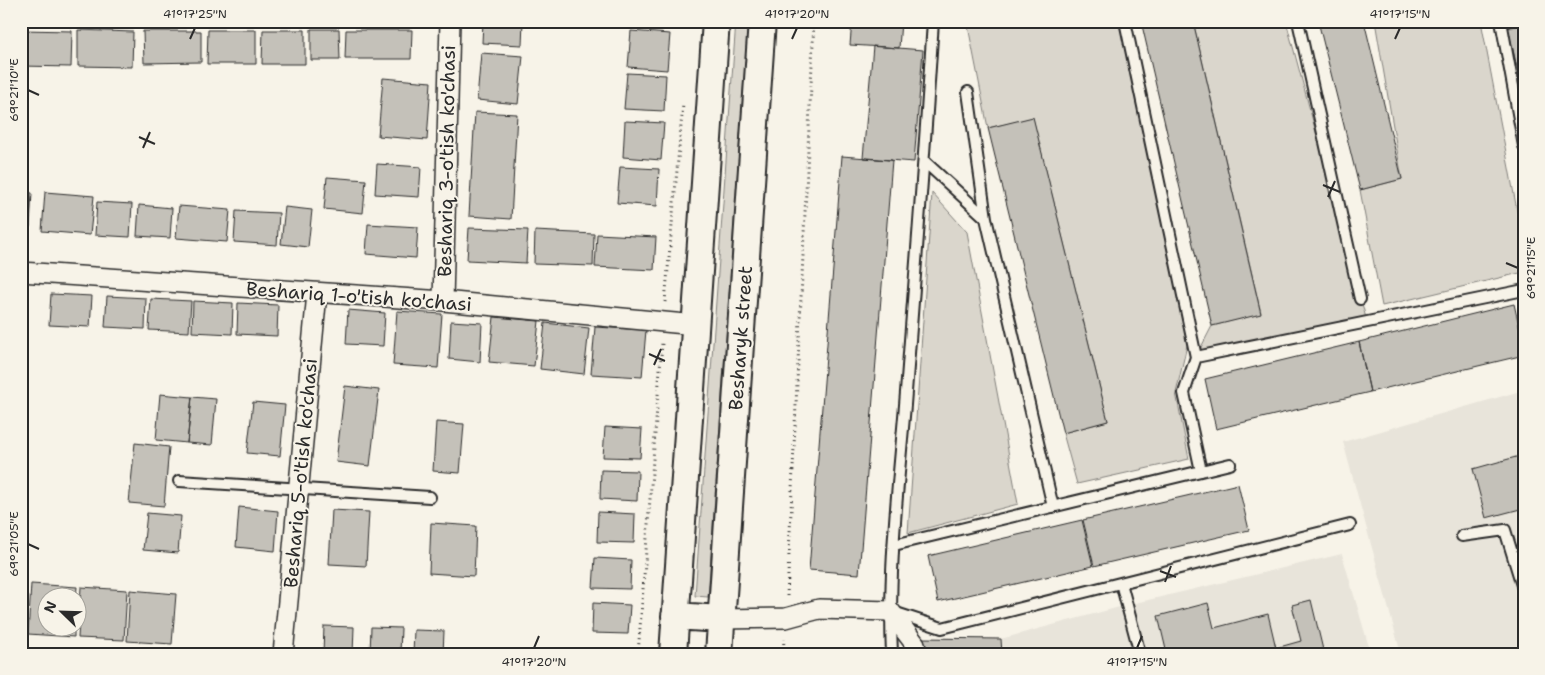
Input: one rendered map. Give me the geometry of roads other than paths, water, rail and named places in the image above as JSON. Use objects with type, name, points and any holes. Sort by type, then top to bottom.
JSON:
[{"type":"main road","points":[[673,654],[716,21]]},
{"type":"main road","name":"Besharyk street","points":[[719,654],[762,21]]},
{"type":"main road","points":[[675,616],[721,619]]},
{"type":"street","name":"Beshariq 3-o'tish ko'chasi","points":[[443,301],[450,21]]},
{"type":"street","name":"Beshariq 1-o'tish ko'chasi","points":[[21,272],[443,301],[696,325]]},
{"type":"street","name":"Beshariq 5-o'tish ko'chasi","points":[[283,654],[317,293]]},
{"type":"street","points":[[721,619],[786,618],[819,609],[890,611],[915,644],[918,654]]},
{"type":"lane","points":[[892,654],[890,611],[894,545],[933,21]]},
{"type":"lane","points":[[1125,21],[1196,357],[1184,393],[1202,471]]},
{"type":"lane","points":[[1298,21],[1360,300]]},
{"type":"lane","points":[[1501,21],[1524,146]]},
{"type":"lane","points":[[968,92],[986,218],[1053,506]]},
{"type":"lane","points":[[924,161],[986,218]]},
{"type":"lane","points":[[1196,357],[1524,290]]},
{"type":"lane","points":[[894,545],[1230,464]]},
{"type":"lane","points":[[179,480],[430,496]]},
{"type":"lane","points":[[890,611],[942,628],[1350,526]]},
{"type":"lane","points":[[1462,536],[1505,530],[1524,592]]},
{"type":"lane","points":[[1121,583],[1140,654]]}]
